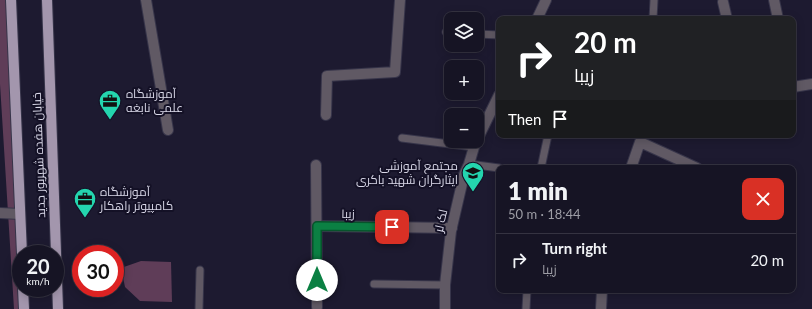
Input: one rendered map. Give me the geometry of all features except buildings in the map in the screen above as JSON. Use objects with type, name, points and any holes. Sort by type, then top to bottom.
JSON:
[{"type":"main road","name":"خیابان هفده شهریور جدید","points":[[11,0],[22,245]]},
{"type":"main road","name":"خیابان هفده شهریور جدید","points":[[47,0],[58,309]]},
{"type":"main road","points":[[23,297],[24,309]]},
{"type":"street","points":[[146,0],[168,130]]},
{"type":"street","points":[[326,115],[327,76],[395,72],[400,0]]},
{"type":"street","points":[[538,16],[546,0]]},
{"type":"street","points":[[774,0],[777,16]]},
{"type":"street","points":[[723,2],[726,16]]},
{"type":"street","points":[[796,86],[812,84]]},
{"type":"street","name":"لک لر","points":[[484,126],[496,101]]},
{"type":"street","points":[[632,165],[642,138]]},
{"type":"street","points":[[644,138],[692,165]]},
{"type":"street","name":"لک لر","points":[[445,309],[445,285],[452,228],[464,175],[474,148]]},
{"type":"street","points":[[316,165],[317,307]]},
{"type":"street","points":[[0,213],[20,214]]},
{"type":"street","name":"زیبا","points":[[317,226],[452,228]]},
{"type":"street","points":[[601,309],[602,293]]},
{"type":"lane","points":[[653,16],[654,0]]},
{"type":"lane","points":[[484,34],[496,35]]},
{"type":"lane","points":[[402,138],[444,141]]},
{"type":"lane","points":[[542,165],[547,138]]},
{"type":"lane","points":[[469,164],[496,168]]},
{"type":"lane","points":[[199,309],[200,270]]},
{"type":"lane","points":[[374,284],[445,285]]},
{"type":"lane","points":[[526,309],[527,293]]},
{"type":"shaded area","points":[[0,0],[9,0],[20,245],[12,245],[12,277],[0,84]]},
{"type":"shaded area","points":[[141,261],[171,262],[172,302],[140,301],[125,287],[124,267]]},
{"type":"shaded area","points":[[13,297],[22,297],[23,309],[14,309]]},
{"type":"place","name":"آموزشگاه علمی نابغه","points":[[110,120]]},
{"type":"place","name":"مجتمع آموزشی ایثارگران شهید باکری","points":[[473,192]]},
{"type":"place","name":"آموزشگاه کامپیوتر راهکار","points":[[85,218]]},
{"type":"route","points":[[317,280],[317,226],[392,227]]}]
